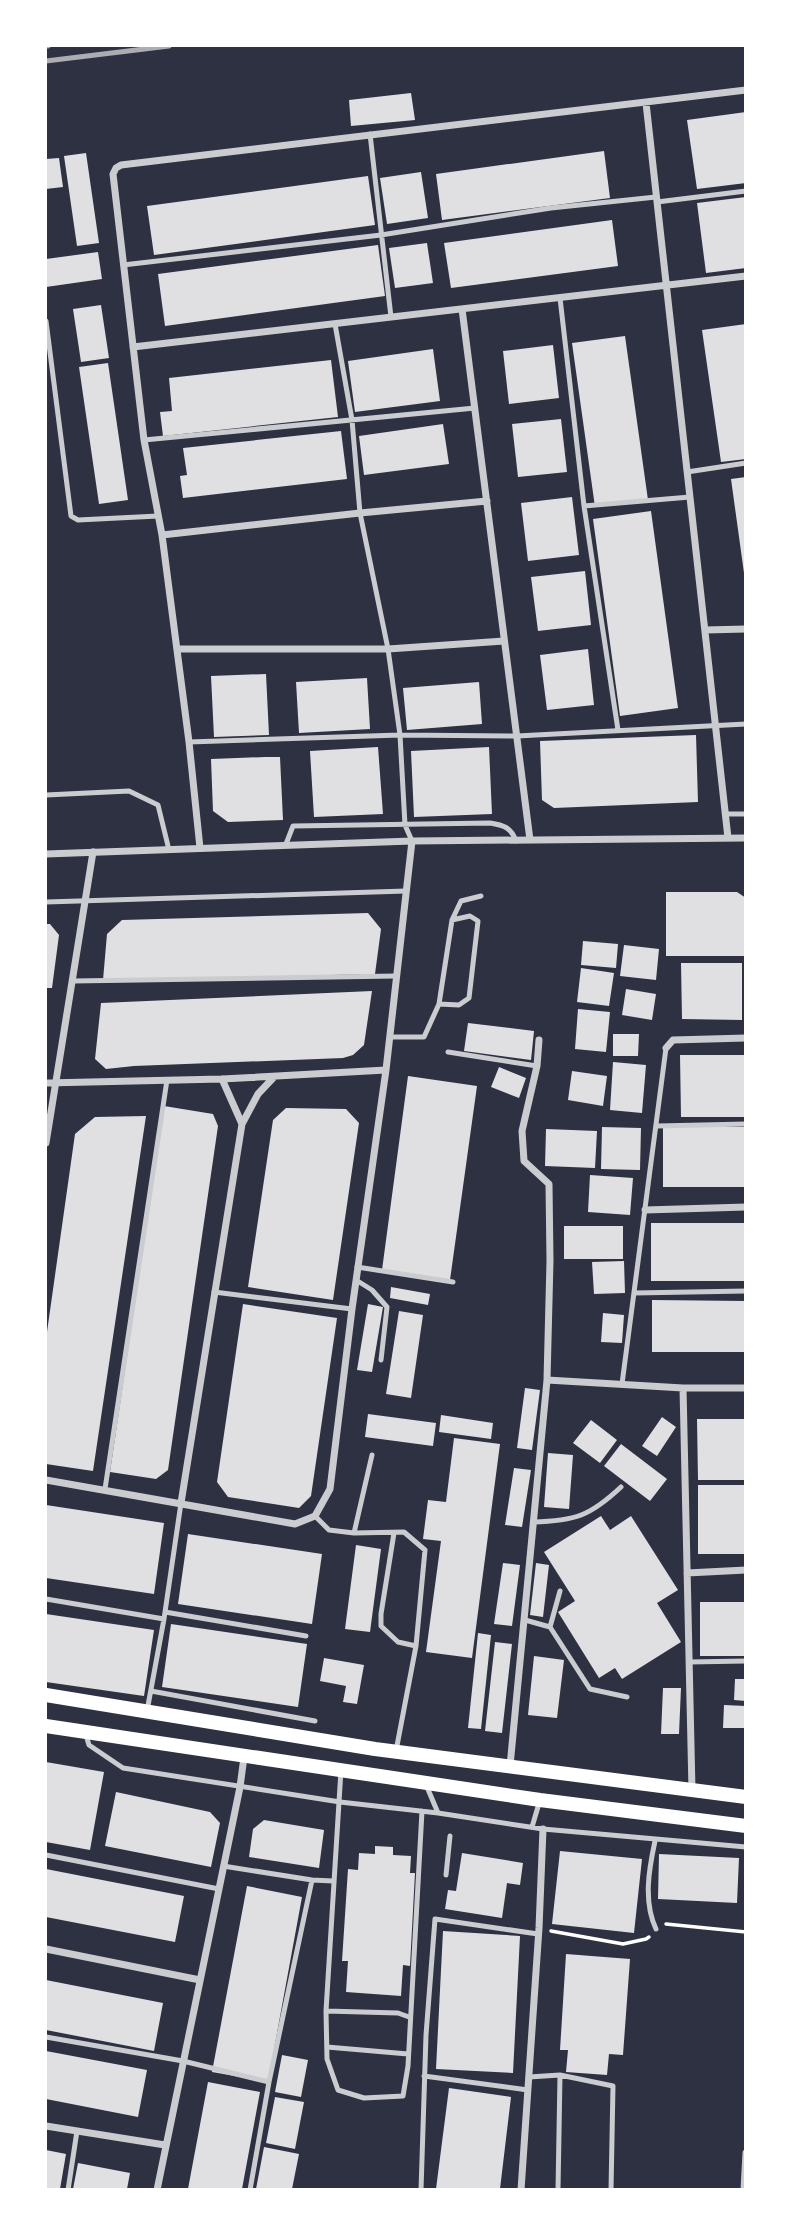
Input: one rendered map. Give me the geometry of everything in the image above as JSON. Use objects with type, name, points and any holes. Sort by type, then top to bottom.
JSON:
[{"type":"main road","points":[[46,1695],[510,1768],[746,1797]]},
{"type":"main road","points":[[46,1726],[540,1800],[746,1826]]},
{"type":"street","points":[[200,848],[162,535],[144,440],[113,174],[116,168],[121,164],[746,90]]},
{"type":"street","points":[[646,103],[728,838]]},
{"type":"street","points":[[133,347],[746,276]]},
{"type":"street","points":[[462,309],[530,840]]},
{"type":"street","points":[[162,535],[487,502]]},
{"type":"street","points":[[705,630],[746,629]]},
{"type":"street","points":[[177,649],[388,649],[504,641]]},
{"type":"street","points":[[46,854],[412,841],[746,838]]},
{"type":"street","points":[[46,1480],[295,1524],[315,1516],[330,1489],[357,1267],[386,1070],[412,841]]},
{"type":"street","points":[[46,1143],[93,852]]},
{"type":"street","points":[[666,1048],[673,1040],[746,1038]]},
{"type":"street","points":[[510,1768],[547,1380],[549,1184],[524,1161],[522,1131],[537,1066],[539,1040]]},
{"type":"street","points":[[46,1083],[222,1079],[386,1070]]},
{"type":"street","points":[[181,1503],[242,1124],[258,1094],[274,1077]]},
{"type":"street","points":[[222,1079],[242,1124]]},
{"type":"street","points":[[645,1210],[746,1207]]},
{"type":"street","points":[[547,1380],[683,1388],[746,1388]]},
{"type":"street","points":[[683,1388],[692,1790]]},
{"type":"street","points":[[687,1573],[746,1570]]},
{"type":"street","points":[[157,2189],[244,1757]]},
{"type":"street","points":[[521,2189],[543,1829]]},
{"type":"street","points":[[46,1949],[200,1980]]},
{"type":"street","points":[[46,2126],[166,2145]]},
{"type":"street","points":[[744,2189],[746,2153]]},
{"type":"lane","points":[[370,134],[391,317]]},
{"type":"lane","points":[[123,265],[381,235],[551,208],[746,191]]},
{"type":"lane","points":[[560,298],[584,506],[618,730]]},
{"type":"lane","points":[[46,321],[71,516],[78,520],[158,516]]},
{"type":"lane","points":[[335,324],[352,420],[360,513],[388,649],[400,735],[405,824],[412,841]]},
{"type":"lane","points":[[144,440],[475,408]]},
{"type":"lane","points":[[687,472],[746,463]]},
{"type":"lane","points":[[584,506],[690,497]]},
{"type":"lane","points":[[189,742],[400,735],[517,736],[746,724]]},
{"type":"lane","points":[[46,795],[129,791],[158,805],[169,850]]},
{"type":"lane","points":[[726,814],[746,814]]},
{"type":"lane","points":[[286,844],[293,826],[405,824],[490,823],[503,825],[513,832],[516,841]]},
{"type":"lane","points":[[46,902],[406,891]]},
{"type":"lane","points":[[390,1037],[424,1037],[439,1004],[452,920],[461,901],[481,896]]},
{"type":"lane","points":[[439,1004],[459,1004],[469,998],[478,921],[470,916],[452,920]]},
{"type":"lane","points":[[73,981],[396,976]]},
{"type":"lane","points":[[622,1384],[666,1048]]},
{"type":"lane","points":[[448,1052],[537,1066]]},
{"type":"lane","points":[[105,1489],[167,1080]]},
{"type":"lane","points":[[657,1126],[746,1124]]},
{"type":"lane","points":[[357,1267],[453,1282]]},
{"type":"lane","points":[[356,1280],[372,1290],[387,1307],[382,1360]]},
{"type":"lane","points":[[634,1293],[746,1291]]},
{"type":"lane","points":[[214,1292],[352,1309]]},
{"type":"lane","points":[[354,1533],[372,1455]]},
{"type":"lane","points":[[533,1522],[566,1521],[585,1514],[621,1487]]},
{"type":"lane","points":[[147,1712],[165,1616],[181,1503]]},
{"type":"lane","points":[[315,1516],[329,1530],[354,1533],[404,1532],[425,1550],[416,1646],[396,1751]]},
{"type":"lane","points":[[394,1533],[381,1626],[398,1642],[416,1646]]},
{"type":"lane","points":[[550,1627],[560,1591]]},
{"type":"lane","points":[[46,1599],[306,1636]]},
{"type":"lane","points":[[525,1620],[550,1627],[590,1689],[627,1697]]},
{"type":"lane","points":[[689,1662],[746,1661]]},
{"type":"lane","points":[[150,1691],[315,1721]]},
{"type":"lane","points":[[85,1732],[89,1745],[123,1768],[340,1802],[543,1829],[746,1847]]},
{"type":"lane","points":[[341,1770],[326,2011],[327,2059],[338,2090],[364,2098],[403,2096],[408,2054],[422,1811]]},
{"type":"lane","points":[[426,1783],[438,1813]]},
{"type":"lane","points":[[532,1827],[540,1800]]},
{"type":"lane","points":[[446,1875],[450,1836]]},
{"type":"lane","points":[[655,1840],[648,1873],[649,1906],[656,1929]]},
{"type":"lane","points":[[46,1855],[219,1889]]},
{"type":"lane","points":[[223,1866],[333,1881]]},
{"type":"lane","points":[[250,2189],[269,2082],[312,1880]]},
{"type":"lane","points":[[421,2189],[424,2076],[435,1919],[538,1931]]},
{"type":"lane","points":[[326,2011],[398,2012],[409,2017]]},
{"type":"lane","points":[[46,2037],[183,2061],[269,2082]]},
{"type":"lane","points":[[327,2047],[408,2054]]},
{"type":"lane","points":[[528,2077],[560,2075],[613,2086],[611,2189]]},
{"type":"lane","points":[[558,2189],[560,2075]]},
{"type":"lane","points":[[424,2076],[528,2090]]},
{"type":"lane","points":[[68,2189],[77,2131]]},
{"type":"path","points":[[538,1931],[623,1944],[646,1939],[656,1929],[669,1923],[746,1932]]},
{"type":"building","points":[[411,93],[415,120],[351,126],[349,100]]},
{"type":"building","points":[[746,112],[746,183],[697,189],[687,120]]},
{"type":"building","points":[[604,151],[610,198],[442,220],[436,174]]},
{"type":"building","points":[[86,153],[99,243],[77,246],[64,156]]},
{"type":"building","points":[[59,158],[63,187],[46,189],[46,159]]},
{"type":"building","points":[[421,172],[428,218],[387,224],[380,178]]},
{"type":"building","points":[[368,176],[375,225],[154,255],[147,206]]},
{"type":"building","points":[[746,197],[746,268],[706,273],[697,203]]},
{"type":"building","points":[[612,220],[618,266],[451,288],[444,243]]},
{"type":"building","points":[[427,243],[433,283],[395,288],[389,248]]},
{"type":"building","points":[[378,245],[385,296],[165,326],[158,274]]},
{"type":"building","points":[[98,252],[102,279],[46,287],[46,259]]},
{"type":"building","points":[[101,305],[109,358],[81,362],[73,309]]},
{"type":"building","points":[[746,324],[746,459],[721,462],[702,330]]},
{"type":"building","points":[[625,336],[648,500],[595,507],[572,343]]},
{"type":"building","points":[[553,345],[559,398],[509,404],[503,351]]},
{"type":"building","points":[[433,349],[440,401],[355,412],[348,361]]},
{"type":"building","points":[[331,360],[338,417],[163,436],[160,412],[172,411],[169,378]]},
{"type":"building","points":[[108,363],[128,500],[99,504],[79,367]]},
{"type":"building","points":[[561,419],[567,472],[518,477],[512,424]]},
{"type":"building","points":[[443,424],[449,464],[364,475],[359,436]]},
{"type":"building","points":[[341,431],[347,479],[183,498],[180,476],[187,475],[183,448]]},
{"type":"building","points":[[746,477],[746,572],[744,573],[731,479]]},
{"type":"building","points":[[572,497],[579,555],[528,561],[521,503]]},
{"type":"building","points":[[651,511],[678,708],[620,716],[593,519]]},
{"type":"building","points":[[585,571],[591,625],[538,631],[531,577]]},
{"type":"building","points":[[588,649],[594,705],[547,710],[540,655]]},
{"type":"building","points":[[266,674],[269,735],[214,737],[211,676]]},
{"type":"building","points":[[367,678],[370,729],[299,733],[296,682]]},
{"type":"building","points":[[479,682],[482,724],[407,730],[403,688]]},
{"type":"building","points":[[696,735],[698,802],[554,808],[542,800],[540,741]]},
{"type":"building","points":[[378,747],[383,814],[314,817],[310,751]]},
{"type":"building","points":[[489,747],[492,814],[414,817],[411,751]]},
{"type":"building","points":[[280,757],[283,820],[228,822],[213,811],[211,759]]},
{"type":"building","points":[[666,892],[737,892],[746,898],[746,956],[666,956]]},
{"type":"building","points":[[368,913],[381,929],[375,974],[103,980],[107,934],[122,920]]},
{"type":"building","points":[[46,924],[50,924],[59,935],[52,988],[46,988]]},
{"type":"building","points":[[583,941],[618,944],[616,968],[581,965]]},
{"type":"building","points":[[624,945],[659,949],[656,980],[620,976]]},
{"type":"building","points":[[681,963],[742,963],[742,1020],[682,1019]]},
{"type":"building","points":[[581,968],[614,973],[609,1006],[577,1002]]},
{"type":"building","points":[[626,989],[656,994],[652,1020],[622,1015]]},
{"type":"building","points":[[372,991],[364,1045],[353,1055],[343,1058],[106,1069],[95,1059],[101,1003]]},
{"type":"building","points":[[578,1009],[610,1012],[606,1052],[575,1049]]},
{"type":"building","points":[[468,1023],[534,1031],[531,1060],[464,1051]]},
{"type":"building","points":[[613,1034],[639,1034],[638,1056],[613,1056]]},
{"type":"building","points":[[680,1055],[746,1055],[746,1117],[681,1117]]},
{"type":"building","points":[[613,1062],[646,1065],[642,1113],[610,1110]]},
{"type":"building","points":[[499,1067],[526,1078],[519,1098],[491,1087]]},
{"type":"building","points":[[572,1071],[607,1076],[603,1106],[568,1100]]},
{"type":"building","points":[[408,1076],[477,1086],[450,1280],[382,1270]]},
{"type":"building","points":[[164,1106],[213,1114],[218,1126],[168,1470],[156,1479],[110,1472]]},
{"type":"building","points":[[286,1108],[346,1109],[359,1123],[333,1300],[248,1287],[273,1120]]},
{"type":"building","points":[[146,1116],[93,1471],[46,1464],[46,1339],[75,1134],[95,1117]]},
{"type":"building","points":[[602,1127],[641,1128],[640,1170],[601,1169]]},
{"type":"building","points":[[663,1127],[746,1127],[746,1187],[663,1187]]},
{"type":"building","points":[[546,1129],[597,1131],[595,1168],[545,1166]]},
{"type":"building","points":[[590,1175],[633,1178],[630,1215],[588,1212]]},
{"type":"building","points":[[651,1223],[746,1223],[746,1281],[651,1281]]},
{"type":"building","points":[[564,1226],[623,1226],[623,1259],[564,1259]]},
{"type":"building","points":[[624,1261],[625,1293],[594,1294],[592,1262]]},
{"type":"building","points":[[391,1287],[430,1294],[428,1305],[390,1298]]},
{"type":"building","points":[[652,1300],[746,1301],[746,1352],[652,1352]]},
{"type":"building","points":[[243,1304],[337,1318],[311,1496],[299,1508],[228,1497],[217,1482]]},
{"type":"building","points":[[368,1304],[383,1307],[372,1372],[357,1370]]},
{"type":"building","points":[[399,1311],[423,1315],[411,1398],[386,1394]]},
{"type":"building","points":[[603,1313],[624,1315],[622,1343],[601,1342]]},
{"type":"building","points":[[525,1388],[540,1390],[532,1450],[517,1448]]},
{"type":"building","points":[[368,1414],[436,1423],[433,1446],[365,1437]]},
{"type":"building","points":[[441,1415],[493,1423],[491,1439],[439,1432]]},
{"type":"building","points":[[662,1417],[676,1427],[657,1456],[642,1446]]},
{"type":"building","points":[[697,1419],[746,1419],[746,1480],[698,1480]]},
{"type":"building","points":[[591,1420],[617,1440],[600,1463],[573,1443]]},
{"type":"building","points":[[454,1438],[500,1444],[472,1658],[426,1652],[441,1541],[423,1539],[428,1500],[446,1502]]},
{"type":"building","points":[[621,1444],[667,1479],[650,1501],[604,1466]]},
{"type":"building","points":[[548,1453],[573,1455],[569,1509],[544,1507]]},
{"type":"building","points":[[514,1468],[531,1470],[522,1527],[505,1525]]},
{"type":"building","points":[[698,1485],[746,1485],[746,1554],[698,1554]]},
{"type":"building","points":[[46,1505],[164,1523],[154,1594],[46,1578]]},
{"type":"building","points":[[601,1516],[610,1530],[631,1516],[678,1590],[657,1603],[681,1642],[622,1679],[615,1668],[599,1678],[558,1612],[575,1601],[544,1552]]},
{"type":"building","points":[[188,1534],[322,1554],[312,1624],[178,1604]]},
{"type":"building","points":[[356,1545],[381,1549],[370,1632],[345,1629]]},
{"type":"building","points":[[503,1563],[520,1565],[512,1626],[494,1624]]},
{"type":"building","points":[[536,1563],[549,1565],[543,1617],[530,1615]]},
{"type":"building","points":[[700,1602],[746,1602],[746,1656],[700,1656]]},
{"type":"building","points":[[46,1614],[154,1630],[144,1696],[46,1682]]},
{"type":"building","points":[[171,1624],[307,1644],[298,1707],[162,1687]]},
{"type":"building","points":[[478,1633],[491,1635],[481,1729],[468,1728]]},
{"type":"building","points":[[495,1642],[512,1644],[502,1733],[485,1731]]},
{"type":"building","points":[[534,1656],[564,1660],[557,1718],[528,1715]]},
{"type":"building","points":[[324,1658],[364,1665],[357,1704],[343,1702],[346,1686],[320,1681]]},
{"type":"building","points":[[735,1679],[746,1679],[746,1701],[734,1700]]},
{"type":"building","points":[[663,1688],[681,1688],[679,1734],[661,1734]]},
{"type":"building","points":[[724,1705],[746,1706],[746,1728],[723,1728]]},
{"type":"building","points":[[46,1762],[104,1772],[90,1850],[46,1842]]},
{"type":"building","points":[[116,1792],[210,1812],[220,1823],[211,1867],[105,1846]]},
{"type":"building","points":[[264,1820],[324,1830],[319,1868],[249,1857],[253,1829]]},
{"type":"building","points":[[375,1846],[393,1847],[393,1855],[411,1856],[410,1873],[415,1873],[410,1966],[403,1965],[401,1996],[346,1992],[348,1961],[342,1961],[348,1869],[358,1870],[359,1853],[375,1854]]},
{"type":"building","points":[[560,1851],[642,1859],[634,1933],[552,1924]]},
{"type":"building","points":[[462,1853],[523,1863],[520,1885],[507,1883],[502,1918],[445,1909],[448,1890],[456,1891]]},
{"type":"building","points":[[659,1854],[739,1858],[737,1903],[658,1899]]},
{"type":"building","points":[[46,1869],[184,1896],[175,1942],[46,1917]]},
{"type":"building","points":[[247,1886],[302,1897],[268,2082],[212,2072]]},
{"type":"building","points":[[443,1931],[520,1936],[513,2073],[436,2069]]},
{"type":"building","points":[[566,1954],[630,1959],[623,2055],[609,2054],[607,2075],[566,2072],[568,2050],[560,2050]]},
{"type":"building","points":[[46,1980],[163,2003],[154,2051],[46,2030]]},
{"type":"building","points":[[46,2051],[147,2070],[138,2117],[46,2099]]},
{"type":"building","points":[[282,2055],[308,2060],[301,2097],[275,2092]]},
{"type":"building","points":[[208,2082],[260,2092],[242,2189],[188,2189]]},
{"type":"building","points":[[449,2088],[511,2097],[500,2189],[436,2189]]},
{"type":"building","points":[[275,2097],[304,2102],[295,2149],[266,2143]]},
{"type":"building","points":[[264,2147],[299,2154],[292,2189],[256,2189]]},
{"type":"building","points":[[46,2150],[66,2154],[60,2189],[46,2189]]},
{"type":"building","points":[[78,2163],[130,2173],[127,2189],[73,2189]]},
{"type":"railway","points":[[46,61],[169,46]]}]
